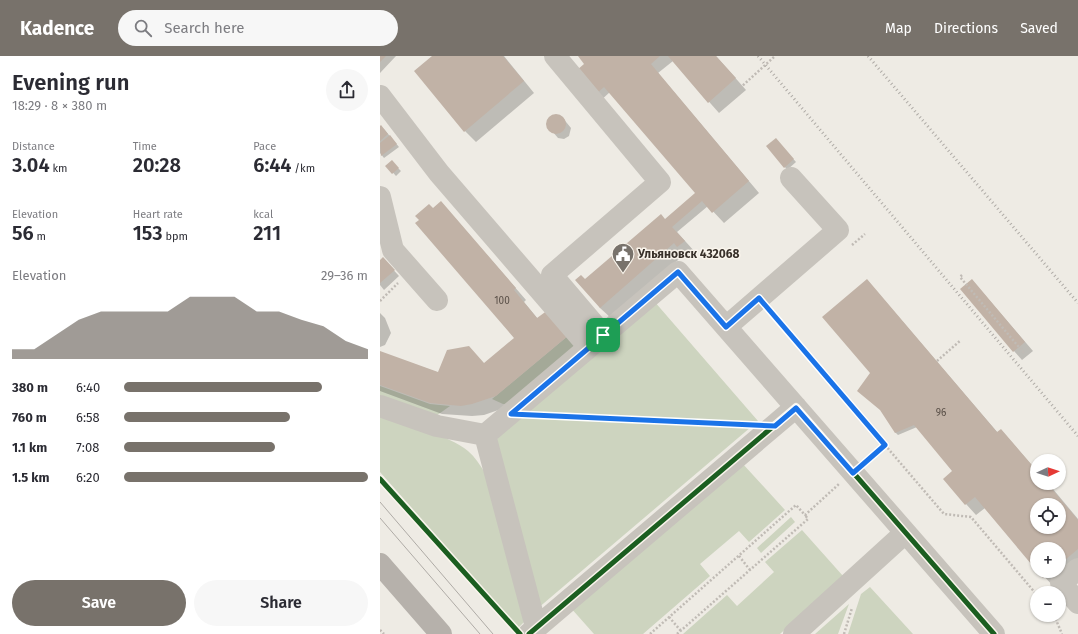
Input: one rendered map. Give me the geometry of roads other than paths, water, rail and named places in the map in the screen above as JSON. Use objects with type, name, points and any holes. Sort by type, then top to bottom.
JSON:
[{"type":"main road","points":[[380,564],[441,634]]},
{"type":"street","points":[[555,56],[660,182],[552,275],[596,341]]},
{"type":"street","points":[[380,96],[439,173],[596,341]]},
{"type":"street","points":[[726,327],[763,302],[838,230],[791,178]]},
{"type":"street","points":[[380,197],[393,250],[437,300]]},
{"type":"street","points":[[486,435],[678,272],[994,634]]},
{"type":"street","points":[[380,406],[437,426],[486,435]]},
{"type":"street","points":[[486,435],[527,630],[796,408]]},
{"type":"street","points":[[794,634],[905,533]]},
{"type":"street","points":[[1078,569],[1061,583],[1078,603]]},
{"type":"tram line","points":[[380,502],[493,634]]},
{"type":"tram line","points":[[380,518],[480,634]]},
{"type":"railway","points":[[758,56],[1078,436]]},
{"type":"railway","points":[[868,56],[1078,303]]},
{"type":"place","name":"Ульяновск 432068","points":[[623,274]]}]
